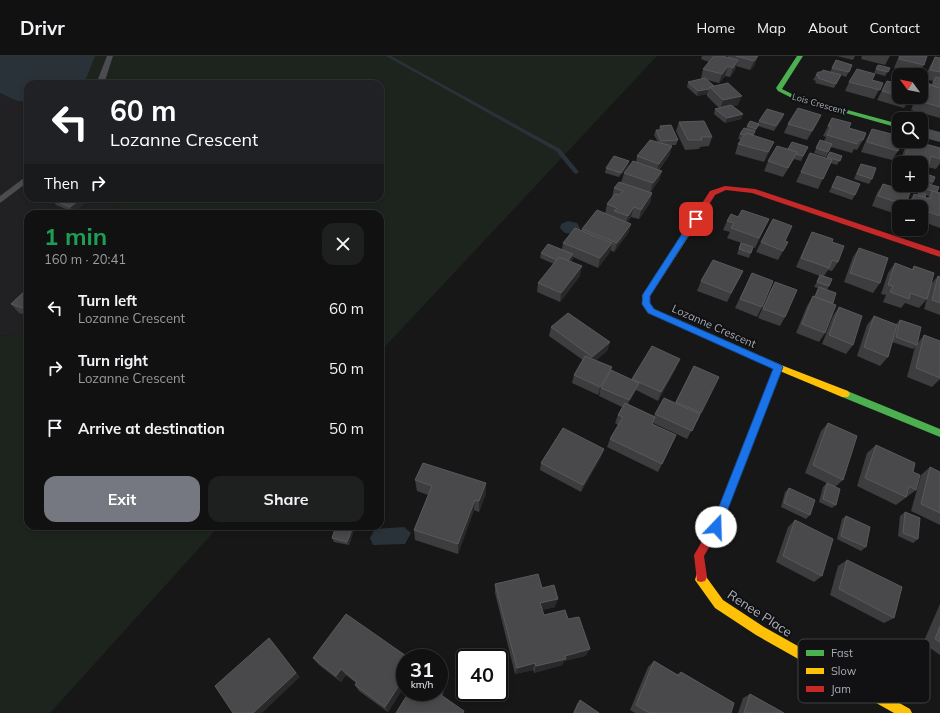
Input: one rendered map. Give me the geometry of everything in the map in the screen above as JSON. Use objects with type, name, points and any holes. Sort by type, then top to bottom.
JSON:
[{"type":"street","name":"Lois Crescent","points":[[800,56],[779,88],[780,90],[794,97],[892,124]]},
{"type":"street","points":[[928,134],[940,138]]},
{"type":"street","name":"Lozanne Crescent","points":[[940,254],[753,191],[725,188],[712,193],[646,296],[646,304],[651,311],[778,367],[940,433]]},
{"type":"street","name":"Renee Place","points":[[778,367],[716,527],[699,555],[701,580],[718,604],[760,631],[798,652]]},
{"type":"street","name":"Renee Place","points":[[888,703],[906,713]]},
{"type":"lane","points":[[101,80],[110,56]]},
{"type":"lane","points":[[0,200],[24,181]]},
{"type":"shaded area","points":[[0,56],[95,56],[86,80],[24,80],[24,102],[17,101],[0,93]]},
{"type":"shaded area","points":[[94,56],[657,56],[384,348],[384,210],[119,210],[117,202],[384,202],[384,80],[85,80]]},
{"type":"shaded area","points":[[0,93],[17,101],[24,102],[24,202],[117,202],[119,210],[24,210],[24,333],[0,336]]},
{"type":"shaded area","points":[[568,221],[577,223],[580,228],[579,230],[572,234],[565,233],[560,228],[561,224]]},
{"type":"shaded area","points":[[24,333],[24,530],[215,530],[50,713],[0,713],[0,336]]},
{"type":"shaded area","points":[[404,527],[411,533],[405,544],[373,545],[370,538],[374,530],[384,530],[384,528]]},
{"type":"building","points":[[714,56],[722,56],[738,60],[733,68],[728,66],[722,74],[703,69]]},
{"type":"building","points":[[736,56],[758,56],[754,61]]},
{"type":"building","points":[[900,56],[927,56],[924,65],[899,59]]},
{"type":"building","points":[[935,57],[940,58],[940,72],[930,70]]},
{"type":"building","points":[[836,60],[852,65],[849,72],[832,68]]},
{"type":"building","points":[[878,65],[890,68],[888,72],[876,69]]},
{"type":"building","points":[[857,69],[875,74],[872,80],[883,83],[880,90],[849,82]]},
{"type":"building","points":[[823,70],[841,75],[836,84],[818,78],[819,76],[816,75],[818,72]]},
{"type":"building","points":[[936,77],[940,78],[940,85],[933,83]]},
{"type":"building","points":[[705,78],[714,86],[710,87],[709,89],[698,91],[688,82]]},
{"type":"building","points":[[887,81],[892,82],[892,94],[882,91]]},
{"type":"building","points":[[728,83],[742,96],[723,100],[710,87]]},
{"type":"building","points":[[928,83],[940,88],[930,85],[928,90]]},
{"type":"building","points":[[930,85],[940,88],[940,107],[928,104],[928,92]]},
{"type":"building","points":[[731,105],[743,114],[727,118],[715,109]]},
{"type":"building","points":[[798,108],[821,115],[812,131],[788,124]]},
{"type":"building","points":[[767,109],[784,114],[776,126],[759,121]]},
{"type":"building","points":[[832,118],[851,123],[849,128],[866,133],[863,140],[859,140],[857,144],[827,135],[831,127],[828,126]]},
{"type":"building","points":[[704,121],[712,137],[701,137],[702,140],[688,140],[679,122]]},
{"type":"building","points":[[750,121],[759,124],[756,129],[747,126]]},
{"type":"building","points":[[671,125],[678,140],[661,141],[656,130],[662,130],[660,126]]},
{"type":"building","points":[[744,128],[755,131],[753,135],[746,133],[744,135],[740,134]]},
{"type":"building","points":[[872,129],[892,134],[892,148],[899,148],[898,151],[867,142]]},
{"type":"building","points":[[746,133],[774,142],[768,152],[738,144]]},
{"type":"building","points":[[650,140],[672,146],[659,164],[637,156]]},
{"type":"building","points":[[820,140],[832,144],[828,152],[816,148]]},
{"type":"building","points":[[792,142],[808,147],[803,156],[788,149]]},
{"type":"building","points":[[928,145],[940,148],[940,159],[931,156],[929,164],[928,156],[905,156],[908,148],[928,148]]},
{"type":"building","points":[[777,146],[797,152],[788,168],[768,161]]},
{"type":"building","points":[[830,152],[842,156],[840,161],[827,157]]},
{"type":"building","points":[[810,153],[832,160],[823,179],[801,172]]},
{"type":"building","points":[[614,156],[629,161],[621,173],[606,168]]},
{"type":"building","points":[[633,161],[662,171],[653,183],[624,173]]},
{"type":"building","points":[[861,164],[876,168],[872,179],[857,174]]},
{"type":"building","points":[[928,174],[935,177],[933,182],[928,180]]},
{"type":"building","points":[[837,176],[860,184],[855,195],[832,187]]},
{"type":"building","points":[[619,182],[652,193],[641,210],[634,207],[628,216],[614,211],[617,208],[607,204],[615,194],[619,195],[623,191],[614,188]]},
{"type":"building","points":[[883,184],[892,187],[892,192],[910,192],[908,200],[892,200],[878,196]]},
{"type":"building","points":[[928,184],[939,187],[937,192],[928,190]]},
{"type":"building","points":[[932,191],[940,193],[940,216],[928,212],[928,200],[912,200],[914,194],[930,199]]},
{"type":"building","points":[[919,192],[926,194],[925,197],[918,195]]},
{"type":"building","points":[[58,202],[77,202],[70,207]]},
{"type":"building","points":[[597,210],[631,224],[617,243],[582,229]]},
{"type":"building","points":[[742,210],[769,219],[759,238],[731,228],[734,223],[727,221],[731,214],[738,217]]},
{"type":"building","points":[[773,219],[792,226],[785,241],[788,242],[783,251],[761,242]]},
{"type":"building","points":[[575,228],[612,243],[600,258],[563,243]]},
{"type":"building","points":[[812,232],[833,239],[832,242],[844,246],[838,262],[832,260],[829,268],[801,258]]},
{"type":"building","points":[[741,243],[753,247],[751,253],[739,249]]},
{"type":"building","points":[[548,244],[573,254],[568,261],[559,257],[557,260],[541,253]]},
{"type":"building","points":[[859,248],[888,258],[880,283],[850,273]]},
{"type":"building","points":[[559,257],[582,266],[561,293],[538,283]]},
{"type":"building","points":[[713,260],[743,271],[731,293],[701,281]]},
{"type":"building","points":[[895,263],[913,270],[914,266],[934,273],[927,299],[910,293],[909,299],[890,292],[893,286],[888,285]]},
{"type":"building","points":[[752,273],[773,281],[762,307],[740,299]]},
{"type":"building","points":[[820,275],[832,279],[829,286],[817,282]]},
{"type":"building","points":[[938,276],[940,277],[940,303],[932,300]]},
{"type":"building","points":[[775,282],[797,290],[785,317],[763,309]]},
{"type":"building","points":[[819,287],[836,293],[833,303],[815,297]]},
{"type":"building","points":[[24,292],[24,309],[11,304]]},
{"type":"building","points":[[813,296],[836,305],[825,333],[802,324]]},
{"type":"building","points":[[839,307],[862,316],[853,345],[829,335]]},
{"type":"building","points":[[568,313],[610,342],[592,357],[551,327]]},
{"type":"building","points":[[874,316],[897,325],[888,357],[864,347]]},
{"type":"building","points":[[900,320],[921,327],[917,345],[896,337]]},
{"type":"building","points":[[924,335],[940,341],[940,378],[916,368]]},
{"type":"building","points":[[652,346],[680,359],[661,392],[632,379]]},
{"type":"building","points":[[585,356],[612,367],[600,387],[574,375]]},
{"type":"building","points":[[694,366],[719,377],[701,413],[676,402]]},
{"type":"building","points":[[611,370],[639,383],[629,400],[601,388]]},
{"type":"building","points":[[664,398],[700,414],[692,431],[655,414]]},
{"type":"building","points":[[625,403],[655,417],[652,424],[676,435],[662,464],[610,439],[623,417],[618,415]]},
{"type":"building","points":[[828,423],[857,436],[843,480],[813,465]]},
{"type":"building","points":[[563,428],[604,449],[583,485],[541,463]]},
{"type":"building","points":[[876,445],[915,463],[913,472],[920,475],[916,490],[909,486],[906,497],[865,478]]},
{"type":"building","points":[[423,463],[486,483],[479,501],[475,500],[458,544],[414,530],[432,486],[415,480]]},
{"type":"building","points":[[930,467],[940,472],[940,513],[921,504]]},
{"type":"building","points":[[827,483],[840,489],[836,505],[823,499]]},
{"type":"building","points":[[789,488],[815,500],[810,515],[784,503]]},
{"type":"building","points":[[905,512],[920,518],[918,539],[903,533]]},
{"type":"building","points":[[846,516],[870,527],[866,547],[841,536]]},
{"type":"building","points":[[795,520],[833,539],[822,576],[783,556]]},
{"type":"building","points":[[335,530],[352,530],[347,542],[332,538]]},
{"type":"building","points":[[847,560],[902,587],[894,618],[839,589]]},
{"type":"building","points":[[538,574],[542,588],[554,585],[558,599],[540,603],[544,615],[565,610],[568,619],[579,617],[590,649],[565,656],[566,659],[536,666],[535,663],[517,668],[495,584]]},
{"type":"building","points":[[346,614],[396,649],[396,690],[385,707],[355,685],[357,682],[341,669],[336,676],[313,658]]},
{"type":"building","points":[[940,626],[940,642],[935,639]]},
{"type":"building","points":[[269,638],[296,673],[253,713],[233,713],[215,686]]},
{"type":"building","points":[[654,661],[679,676],[681,672],[734,703],[731,713],[649,713],[636,705]]},
{"type":"building","points":[[750,694],[784,713],[744,713]]},
{"type":"building","points":[[448,700],[464,711],[463,713],[396,713],[403,701]]},
{"type":"building","points":[[580,700],[599,713],[574,713]]},
{"type":"waterway","points":[[388,56],[558,150],[576,172]]},
{"type":"traffic: fast","points":[[800,56],[779,88],[780,90],[794,97],[892,124]]},
{"type":"traffic: fast","points":[[845,394],[940,433]]},
{"type":"traffic: slow","points":[[697,217],[646,296],[646,304],[651,311],[778,367],[845,394]]},
{"type":"traffic: slow","points":[[701,577],[701,580],[719,604],[760,631],[798,652]]},
{"type":"traffic: slow","points":[[888,703],[906,713]]},
{"type":"traffic: jam","points":[[697,217],[712,193],[725,188],[753,191],[940,254]]},
{"type":"traffic: jam","points":[[701,577],[699,555],[716,527],[778,367]]},
{"type":"route","points":[[696,219],[646,296],[646,304],[651,311],[778,367],[716,527]]}]
